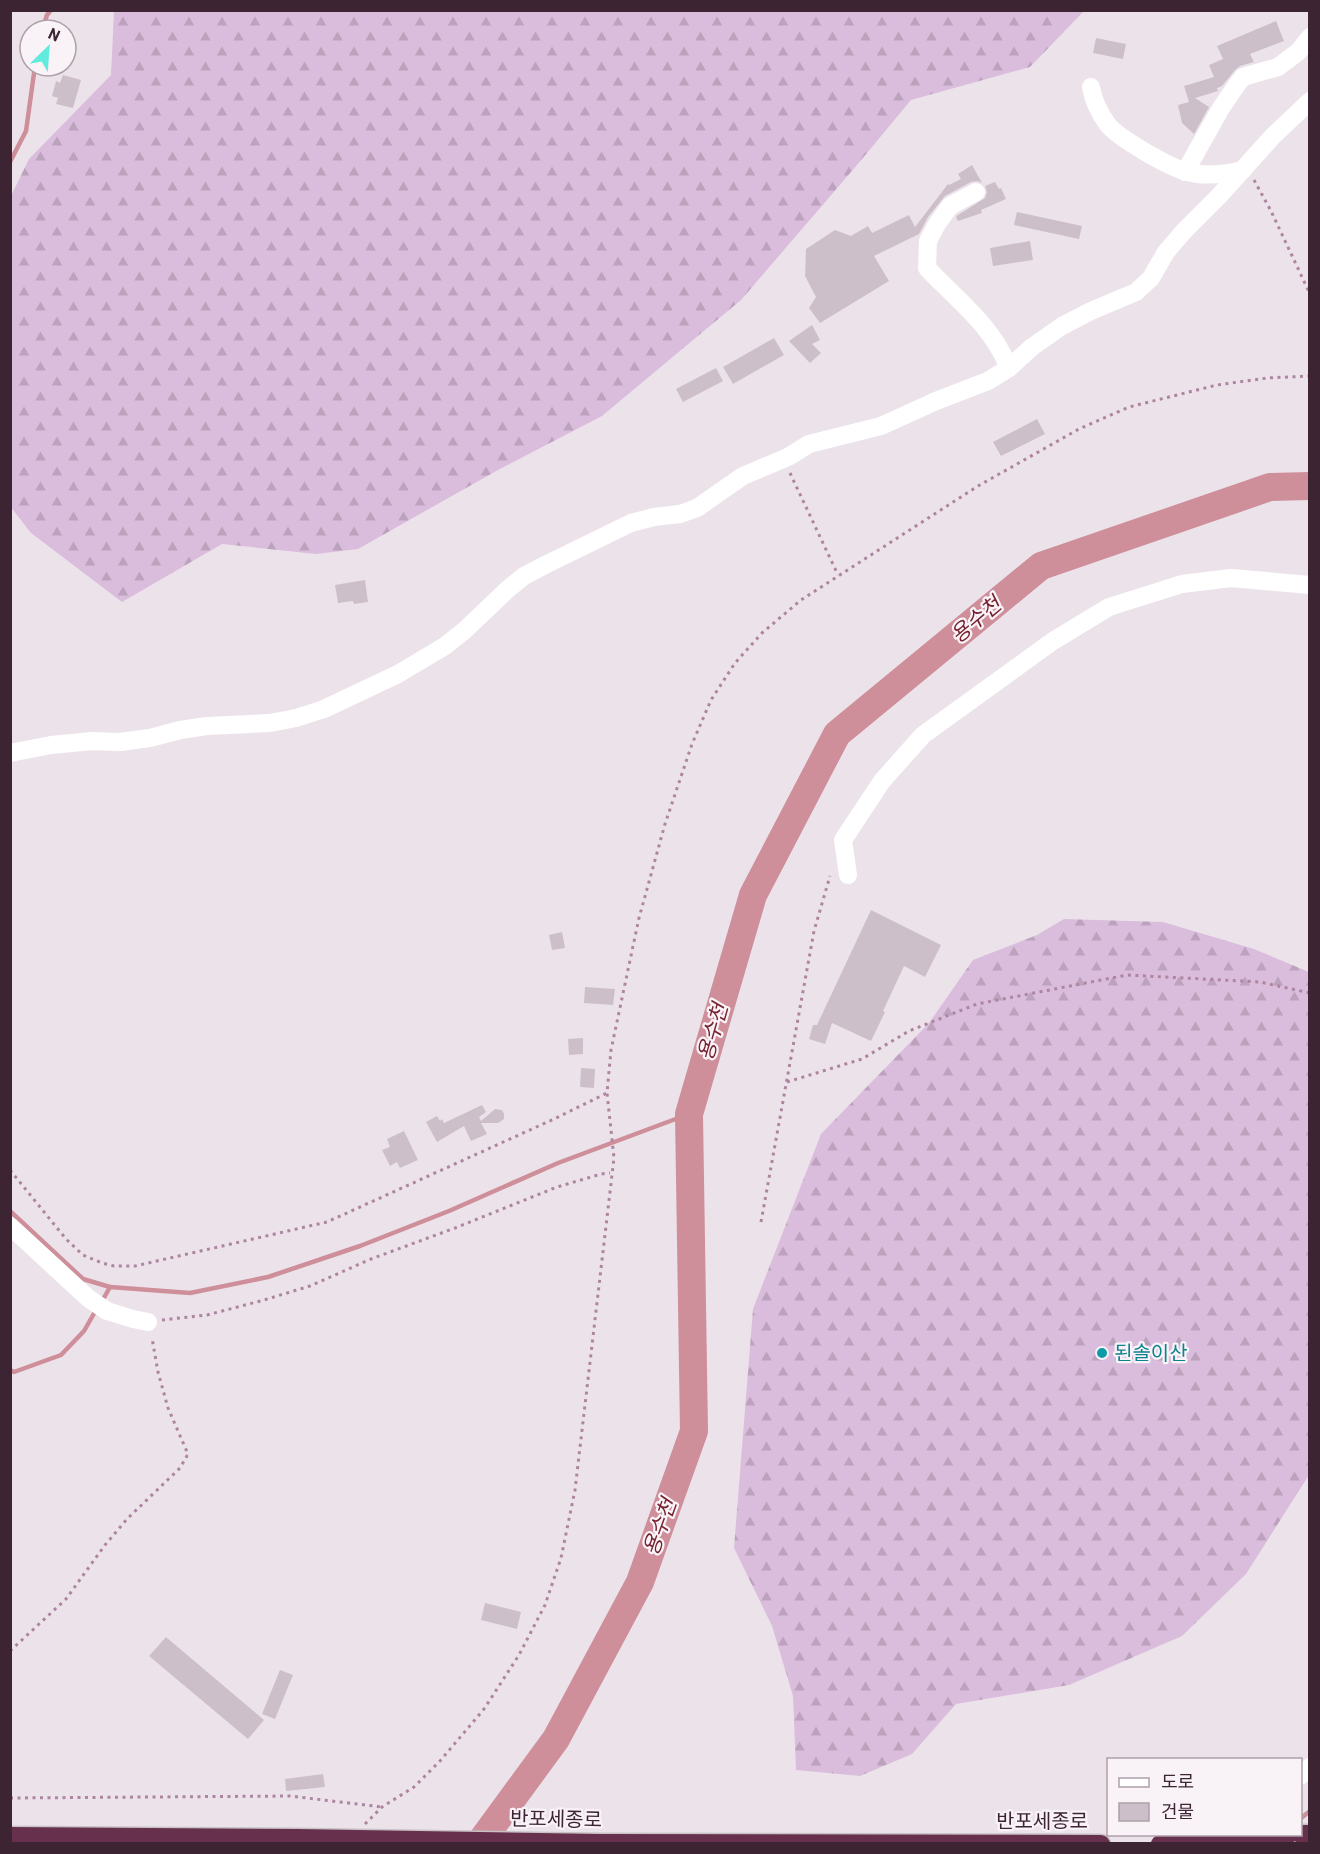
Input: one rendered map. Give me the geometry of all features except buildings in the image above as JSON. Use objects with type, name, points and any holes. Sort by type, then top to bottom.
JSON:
[{"type":"highway","name":"반포세종로","points":[[10,1836],[600,1843],[1101,1844]]},
{"type":"highway","points":[[1160,1844],[1280,1836]]},
{"type":"street","points":[[1185,172],[1221,108],[1243,77],[1278,67],[1298,52],[1310,37]]},
{"type":"street","points":[[1091,87],[1099,110],[1109,126],[1154,156],[1185,172],[1197,174],[1243,170]]},
{"type":"street","points":[[10,753],[51,745],[92,741],[120,742],[150,738],[207,726],[270,723],[324,709],[398,674],[445,646],[524,576],[631,523],[680,514],[697,508],[743,476],[784,459],[809,444],[880,426],[988,381],[1009,368],[1032,347],[1062,326],[1136,292],[1151,278],[1166,252],[1184,231],[1310,100]]},
{"type":"street","points":[[976,192],[950,206],[937,224],[928,241],[927,268],[983,324],[1002,350],[1009,368]]},
{"type":"street","points":[[840,873],[843,840],[889,774],[923,735],[1053,641],[1109,607],[1182,584],[1231,578],[1310,585]]},
{"type":"street","points":[[10,1226],[88,1298],[106,1311],[148,1322]]},
{"type":"path","points":[[1243,170],[1260,189],[1310,294]]},
{"type":"path","points":[[359,1830],[382,1807],[414,1786],[434,1767],[484,1709],[519,1655],[545,1605],[561,1558],[575,1490],[614,1158],[607,1102],[611,1050],[639,918],[673,801],[692,744],[711,700],[735,663],[762,633],[801,600],[978,486],[1078,429],[1129,407],[1217,385],[1267,378],[1310,376]]},
{"type":"path","points":[[784,459],[838,575]]},
{"type":"path","points":[[761,1222],[814,931],[840,873]]},
{"type":"path","points":[[787,1082],[862,1059],[909,1031],[977,1004],[1127,975],[1260,982],[1310,993]]},
{"type":"path","points":[[10,1170],[66,1239],[83,1255],[114,1266],[135,1266],[327,1222],[607,1093]]},
{"type":"path","points":[[10,1652],[66,1599],[105,1545],[180,1468],[188,1454],[168,1408],[148,1322],[207,1315],[273,1298],[310,1286],[371,1259],[557,1187],[611,1173]]},
{"type":"path","points":[[10,1798],[290,1796],[382,1807]]},
{"type":"green space","points":[[114,10],[1084,11],[1030,67],[911,100],[741,300],[602,416],[498,470],[358,549],[316,554],[222,544],[122,602],[31,533],[10,506],[11,196],[29,159],[111,75]]},
{"type":"green space","points":[[1064,919],[1163,922],[1254,949],[1309,972],[1309,1475],[1246,1574],[1182,1636],[1069,1685],[956,1704],[912,1754],[860,1776],[796,1770],[793,1696],[772,1626],[734,1548],[753,1309],[821,1134],[929,1023],[973,960],[1037,935]]},
{"type":"waterway","points":[[46,18],[51,10]]},
{"type":"waterway","points":[[10,162],[26,131],[33,78]]},
{"type":"waterway","name":"용수천","points":[[479,1844],[556,1739],[640,1582],[694,1431],[689,1114],[753,895],[837,734],[1041,566],[1270,487],[1310,486]]},
{"type":"waterway","points":[[101,1303],[110,1287],[190,1293],[268,1277],[360,1246],[449,1211],[558,1163],[689,1114]]},
{"type":"waterway","points":[[10,1211],[83,1279],[110,1287]]},
{"type":"waterway","points":[[10,1370],[14,1372],[61,1355],[84,1331],[96,1310]]},
{"type":"waterway","points":[[1302,1817],[1310,1811]]},
{"type":"place","name":"된솔이산","points":[[1102,1353]]}]
